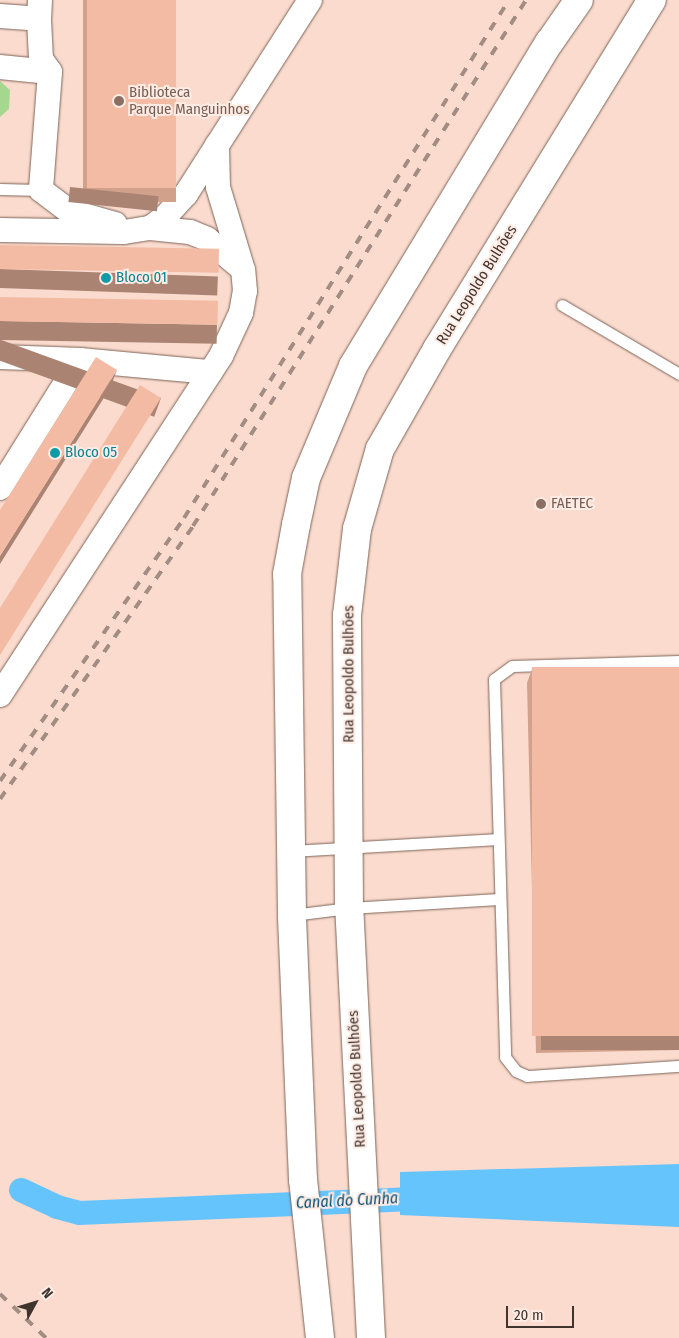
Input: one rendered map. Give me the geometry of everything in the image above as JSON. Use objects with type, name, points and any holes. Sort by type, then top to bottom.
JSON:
[{"type":"main road","points":[[320,1338],[303,1180],[292,915],[287,574],[306,478],[353,366],[549,43],[579,0]]},
{"type":"main road","name":"Rua Leopoldo Bulhões","points":[[371,1338],[349,908],[350,847],[346,615],[357,529],[380,449],[437,349],[652,0]]},
{"type":"street","points":[[143,229],[186,194],[310,0]]},
{"type":"street","points":[[0,16],[40,9],[41,59],[50,72],[41,190],[69,212],[143,229]]},
{"type":"street","points":[[0,67],[50,72]]},
{"type":"street","points":[[0,695],[210,372],[241,313],[245,291],[242,270],[218,187],[217,146]]},
{"type":"street","points":[[0,230],[143,229],[190,232],[207,239],[242,270]]},
{"type":"street","points":[[0,358],[80,360],[210,372]]},
{"type":"street","points":[[0,488],[80,360]]},
{"type":"lane","points":[[0,189],[41,190]]},
{"type":"lane","points":[[562,305],[679,374]]},
{"type":"lane","points":[[679,661],[512,666],[499,673],[494,679],[505,1057],[516,1071],[527,1076],[679,1066]]},
{"type":"lane","points":[[292,851],[498,839]]},
{"type":"lane","points":[[292,915],[349,908],[499,899]]},
{"type":"green space","points":[[0,81],[10,90],[9,109],[0,117]]},
{"type":"water","name":"Canal do Cunha","points":[[679,1164],[679,1227],[400,1215],[400,1172]]},
{"type":"building","name":"Biblioteca Parque Manguinhos","points":[[87,0],[176,0],[176,188],[87,188]]},
{"type":"building","points":[[0,245],[219,249],[219,273],[0,269]]},
{"type":"building","points":[[0,297],[218,301],[218,325],[0,321]]},
{"type":"building","name":"Bloco 05","points":[[96,357],[117,370],[0,556],[0,510]]},
{"type":"building","points":[[140,385],[161,398],[0,655],[0,608]]},
{"type":"building","points":[[532,667],[679,667],[679,1036],[532,1036]]},
{"type":"waterway","name":"Canal do Cunha","points":[[21,1190],[57,1207],[79,1213],[431,1198]]},
{"type":"railway","points":[[0,781],[184,518],[509,0]]},
{"type":"railway","points":[[0,799],[193,526],[526,0]]},
{"type":"railway","points":[[0,1294],[46,1338]]},
{"type":"place","name":"Biblioteca Parque Manguinhos","points":[[119,101]]},
{"type":"place","name":"Bloco 01","points":[[106,278]]},
{"type":"place","name":"Bloco 05","points":[[55,453]]},
{"type":"place","name":"FAETEC","points":[[541,504]]}]
